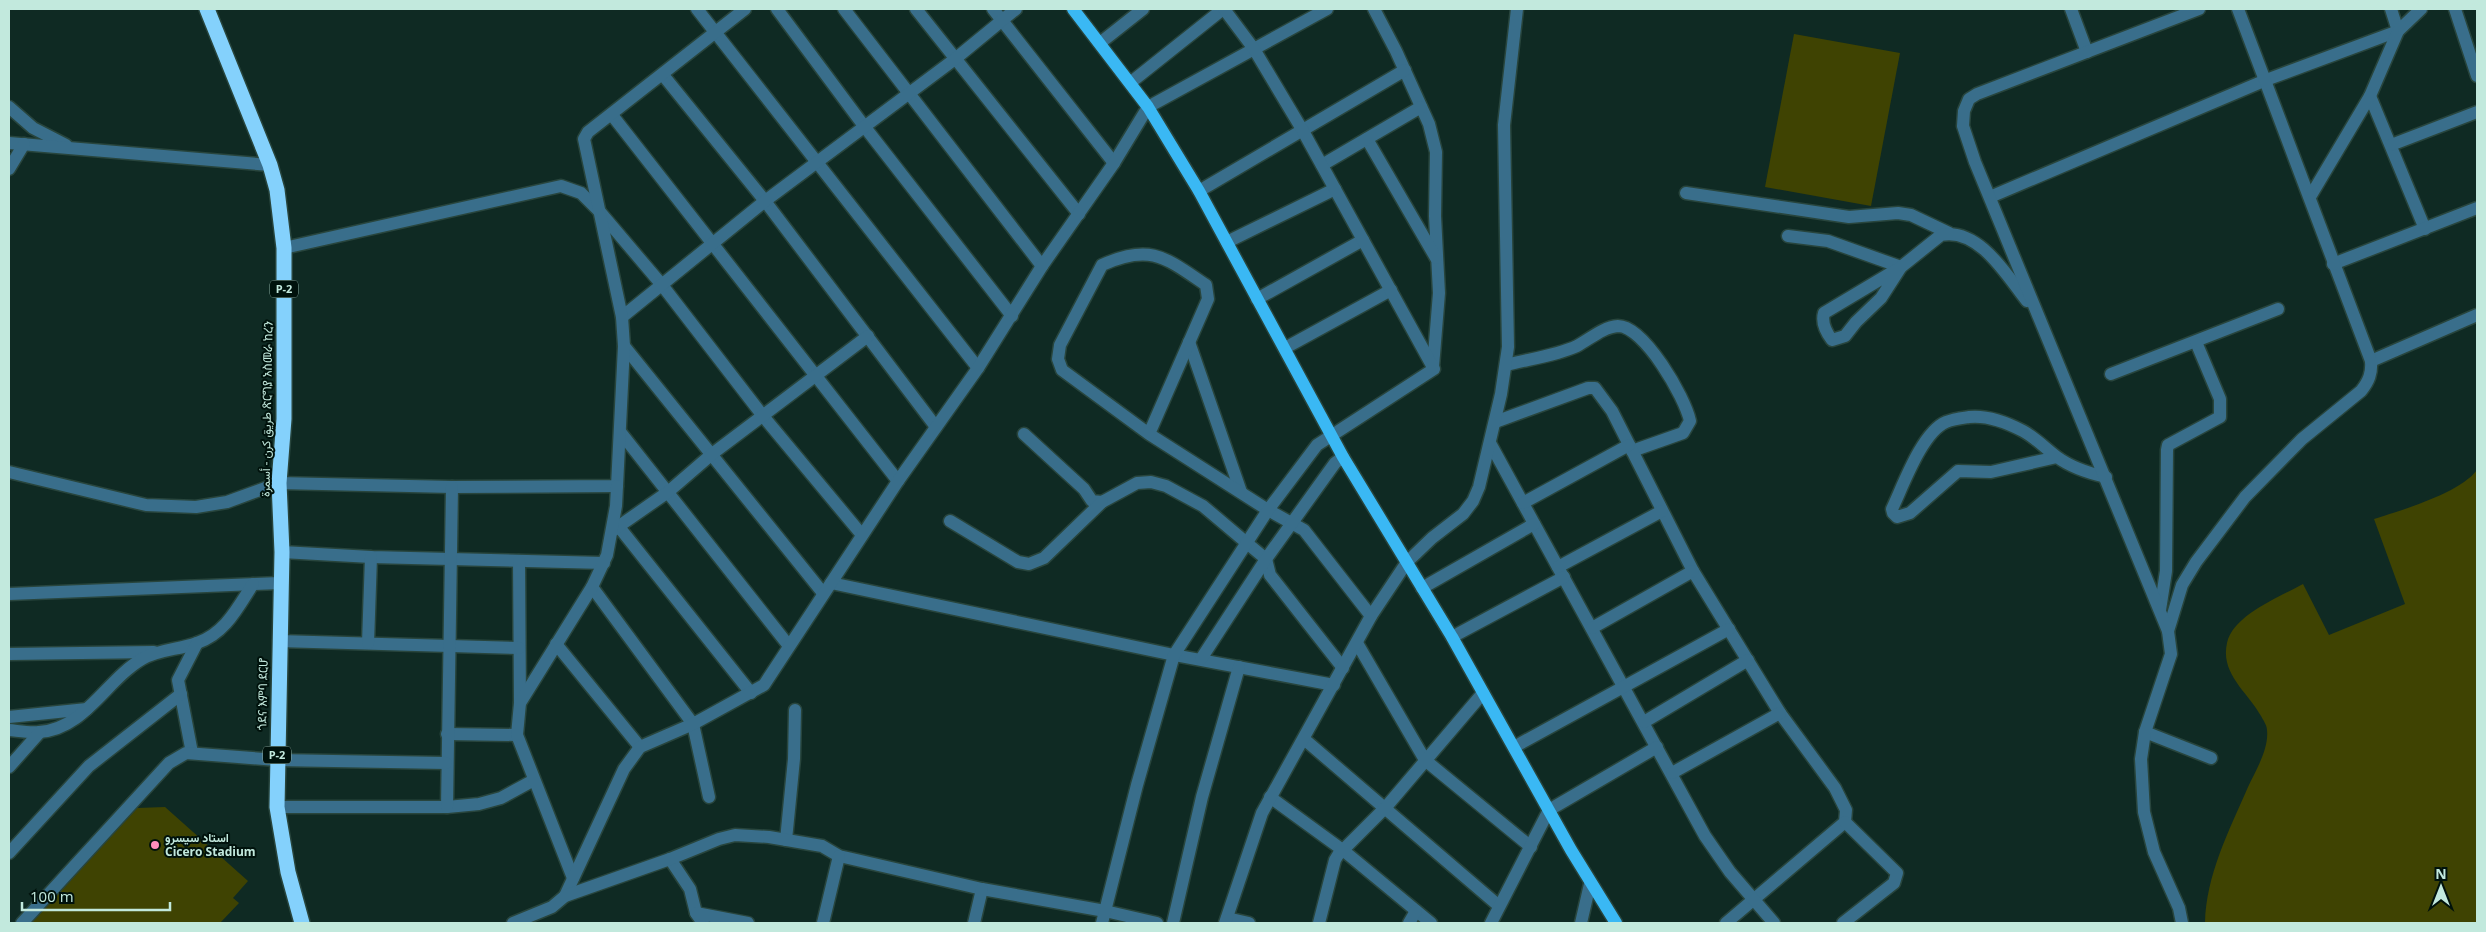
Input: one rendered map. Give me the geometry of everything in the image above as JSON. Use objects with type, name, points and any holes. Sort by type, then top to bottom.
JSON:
[{"type":"highway","name":"طريق كرن - أسمرة ጽርግያ አስመራ ከረን","points":[[207,9],[270,165],[277,190],[284,248],[284,419],[279,483],[282,552],[280,583]]},
{"type":"highway","name":"ጎደና እምባ ደርሆ","points":[[280,583],[277,807],[288,872],[302,923]]},
{"type":"main road","points":[[1073,9],[1148,107],[1200,191],[1343,457],[1452,637],[1590,884],[1616,923]]},
{"type":"street","points":[[697,9],[978,368]]},
{"type":"street","points":[[520,703],[592,587],[604,563],[616,529],[624,346],[622,317],[584,139],[588,132],[745,9]]},
{"type":"street","points":[[777,9],[864,126],[1012,316]]},
{"type":"street","points":[[844,9],[1042,266]]},
{"type":"street","points":[[916,9],[1079,214]]},
{"type":"street","points":[[993,9],[1114,164]]},
{"type":"street","points":[[622,317],[764,201],[955,59],[1016,9]]},
{"type":"street","points":[[1100,43],[1143,9]]},
{"type":"street","points":[[565,896],[624,768],[640,747],[693,724],[764,685],[898,481],[978,368],[1042,266],[1114,164],[1148,107],[1327,9]]},
{"type":"street","points":[[1104,917],[1137,785],[1174,655],[1248,544],[1268,510],[1318,445],[1332,434],[1431,372],[1433,367],[1439,292],[1435,216],[1436,152],[1429,124],[1422,107],[1374,9]]},
{"type":"street","points":[[1248,923],[1226,921],[1262,813],[1270,797],[1372,616],[1407,562],[1432,538],[1463,514],[1473,501],[1495,422],[1508,347],[1504,125],[1516,9]]},
{"type":"street","points":[[2070,9],[2087,52]]},
{"type":"street","points":[[2182,923],[2179,908],[2154,852],[2144,812],[2140,759],[2144,732],[2171,654],[2168,631],[1975,162],[1963,126],[1964,111],[1969,99],[2199,9]]},
{"type":"street","points":[[2168,631],[2182,585],[2218,532],[2245,497],[2302,439],[2361,391],[2368,382],[2371,361],[2238,9]]},
{"type":"street","points":[[2391,9],[2398,31]]},
{"type":"street","points":[[2310,197],[2370,96],[2398,31],[2421,9]]},
{"type":"street","points":[[2455,9],[2477,76]]},
{"type":"street","points":[[1130,83],[1229,10],[1303,131],[1433,367]]},
{"type":"street","points":[[1990,197],[2266,80],[2398,31]]},
{"type":"street","points":[[1200,191],[1405,70]]},
{"type":"street","points":[[663,75],[764,201],[936,427]]},
{"type":"street","points":[[2370,96],[2425,229]]},
{"type":"street","points":[[9,107],[33,128],[72,149]]},
{"type":"street","points":[[1322,165],[1422,107]]},
{"type":"street","points":[[2391,145],[2477,112]]},
{"type":"street","points":[[612,115],[898,481]]},
{"type":"street","points":[[1367,139],[1437,260]]},
{"type":"street","points":[[9,143],[270,165]]},
{"type":"street","points":[[9,168],[24,144]]},
{"type":"street","points":[[284,248],[561,186],[581,194],[600,212],[662,285],[763,416],[862,535]]},
{"type":"street","points":[[1227,242],[1335,189]]},
{"type":"street","points":[[1686,193],[1849,217],[1898,213],[1911,215],[1949,233],[1962,235],[1979,245],[2036,312]]},
{"type":"street","points":[[2333,264],[2477,208]]},
{"type":"street","points":[[1901,267],[1881,298],[1856,322],[1845,336],[1832,340],[1826,332],[1822,320],[1824,313],[1901,267],[1941,235],[1949,233]]},
{"type":"street","points":[[1788,236],[1828,242],[1901,267]]},
{"type":"street","points":[[1258,299],[1363,240]]},
{"type":"street","points":[[1149,434],[1208,299],[1206,285],[1165,258],[1147,254],[1114,260],[1102,265],[1060,345],[1058,359],[1062,370],[1149,434],[1268,510],[1304,530],[1372,616]]},
{"type":"street","points":[[1285,348],[1391,290]]},
{"type":"street","points":[[2111,374],[2278,308]]},
{"type":"street","points":[[2371,361],[2477,315]]},
{"type":"street","points":[[1506,365],[1576,346],[1614,327],[1628,328],[1654,352],[1675,383],[1683,398],[1690,421],[1683,433],[1631,448],[1524,503]]},
{"type":"street","points":[[616,529],[668,492],[712,454],[868,336]]},
{"type":"street","points":[[1189,342],[1241,492]]},
{"type":"street","points":[[2160,611],[2166,571],[2166,450],[2168,445],[2220,417],[2222,408],[2196,342]]},
{"type":"street","points":[[624,346],[712,454],[827,588],[1334,685]]},
{"type":"street","points":[[1495,422],[1595,388],[1607,404],[1631,448],[1693,571],[1780,713],[1835,788],[1846,810],[1845,822],[1726,923]]},
{"type":"street","points":[[2057,457],[1991,472],[1958,471],[1910,513],[1897,517],[1893,513],[1892,509],[1921,450],[1933,432],[1945,422],[1983,416],[1999,420],[2024,432],[2057,457],[2086,473],[2106,477]]},
{"type":"street","points":[[621,433],[789,646]]},
{"type":"street","points":[[1024,434],[1084,489],[1092,501],[1102,502]]},
{"type":"street","points":[[1490,443],[1705,836],[1730,872],[1774,923]]},
{"type":"street","points":[[1201,659],[1292,522],[1335,463],[1343,457]]},
{"type":"street","points":[[9,472],[146,505],[196,507],[227,502],[279,483],[452,487],[617,486]]},
{"type":"street","points":[[950,521],[1018,562],[1029,564],[1044,558],[1102,502],[1137,483],[1151,482],[1166,486],[1202,506],[1266,559],[1270,575],[1343,668]]},
{"type":"street","points":[[447,807],[446,764],[452,487]]},
{"type":"street","points":[[1452,637],[1662,511]]},
{"type":"street","points":[[1422,588],[1534,524]]},
{"type":"street","points":[[616,529],[751,693]]},
{"type":"street","points":[[282,552],[370,557],[604,563]]},
{"type":"street","points":[[368,643],[370,557]]},
{"type":"street","points":[[519,561],[520,703],[517,735],[573,878]]},
{"type":"street","points":[[1592,628],[1693,571]]},
{"type":"street","points":[[9,594],[280,583]]},
{"type":"street","points":[[9,654],[156,652],[197,643],[216,634],[230,619],[253,584]]},
{"type":"street","points":[[592,587],[693,724],[709,797]]},
{"type":"street","points":[[1514,747],[1729,629]]},
{"type":"street","points":[[279,641],[519,648]]},
{"type":"street","points":[[192,753],[178,677],[197,643]]},
{"type":"street","points":[[1357,643],[1425,760],[1531,847]]},
{"type":"street","points":[[556,644],[640,747]]},
{"type":"street","points":[[9,730],[40,732],[76,719],[124,672],[156,652]]},
{"type":"street","points":[[1644,722],[1748,660]]},
{"type":"street","points":[[1173,923],[1202,797],[1239,667]]},
{"type":"street","points":[[9,853],[89,766],[181,694]]},
{"type":"street","points":[[1319,923],[1335,860],[1386,807],[1483,694]]},
{"type":"street","points":[[9,717],[87,710]]},
{"type":"street","points":[[786,840],[794,751],[795,710]]},
{"type":"street","points":[[1672,774],[1780,713]]},
{"type":"street","points":[[9,767],[40,732]]},
{"type":"street","points":[[2144,732],[2211,758]]},
{"type":"street","points":[[447,734],[517,735]]},
{"type":"street","points":[[1304,738],[1499,906]]},
{"type":"street","points":[[1491,923],[1550,810],[1657,747]]},
{"type":"street","points":[[22,923],[169,763],[179,756],[192,753],[277,760],[446,764]]},
{"type":"street","points":[[277,807],[447,807],[479,804],[502,798],[534,780]]},
{"type":"street","points":[[1270,797],[1344,852],[1430,923]]},
{"type":"street","points":[[1843,923],[1894,883],[1897,873],[1845,822]]},
{"type":"street","points":[[513,923],[552,907],[565,896],[670,859],[719,839],[735,836],[786,840],[822,846],[839,856],[1104,917],[1150,922]]},
{"type":"street","points":[[823,923],[839,856]]},
{"type":"street","points":[[670,859],[690,889],[700,918],[748,923]]},
{"type":"street","points":[[1581,923],[1590,884]]},
{"type":"street","points":[[974,923],[982,889]]},
{"type":"street","points":[[1409,923],[1416,911]]},
{"type":"shaded area","points":[[1794,34],[1900,53],[1871,206],[1765,187]]},
{"type":"shaded area","points":[[2477,470],[2477,923],[2205,923],[2206,905],[2214,870],[2226,837],[2261,759],[2267,737],[2267,728],[2256,707],[2231,673],[2226,654],[2227,643],[2231,633],[2248,615],[2303,584],[2329,635],[2405,604],[2374,519],[2430,500],[2458,486]]},
{"type":"shaded area","name":"استاد سيسرو Cicero Stadium","points":[[165,807],[248,881],[233,898],[239,903],[220,923],[29,923],[137,808]]},
{"type":"place","name":"استاد سيسرو Cicero Stadium","points":[[155,845]]}]
